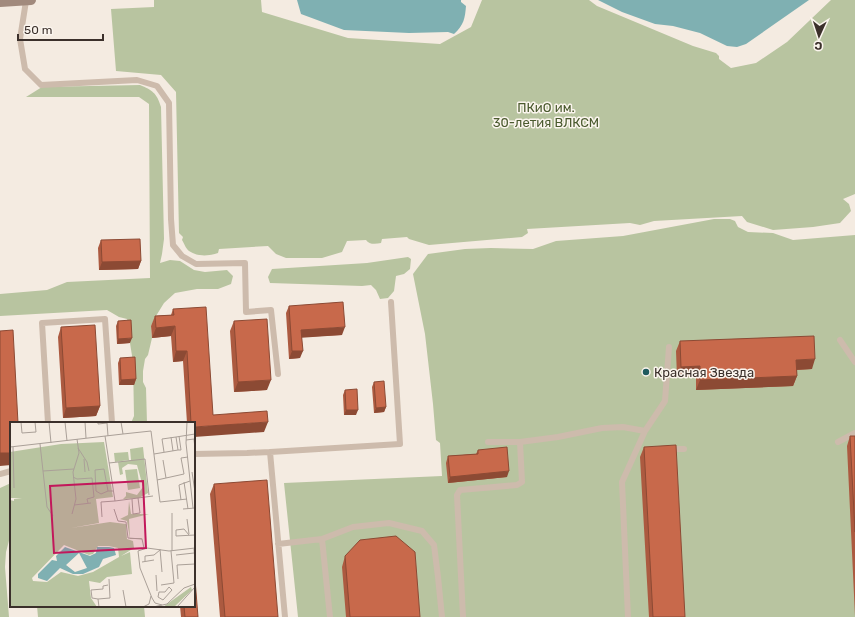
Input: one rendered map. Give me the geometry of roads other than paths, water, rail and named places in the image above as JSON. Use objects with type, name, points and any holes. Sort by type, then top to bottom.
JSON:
[{"type":"main road","points":[[0,2],[28,0]]},
{"type":"lane","points":[[28,0],[20,39],[25,69],[41,85],[137,80],[157,86],[169,103],[171,219],[173,245],[182,256],[196,264],[245,263],[246,312],[271,310],[278,374]]},
{"type":"lane","points":[[195,454],[270,452],[400,444],[391,302]]},
{"type":"lane","points":[[48,422],[42,323],[105,319],[112,422]]},
{"type":"lane","points":[[840,340],[855,362]]},
{"type":"lane","points":[[628,617],[622,482],[640,448],[645,431],[665,401],[669,347]]},
{"type":"lane","points":[[488,442],[520,442],[558,437],[602,428],[623,427],[645,431]]},
{"type":"lane","points":[[838,442],[855,433]]},
{"type":"lane","points":[[463,617],[457,495],[460,490],[517,486],[522,482],[520,442]]},
{"type":"lane","points":[[661,449],[684,449]]},
{"type":"lane","points":[[270,452],[285,617]]},
{"type":"lane","points":[[0,474],[10,471]]},
{"type":"lane","points":[[278,544],[322,539],[353,527],[389,523],[422,531],[434,545],[442,617]]},
{"type":"lane","points":[[322,539],[330,617]]},
{"type":"water","points":[[297,0],[461,0],[461,2],[466,6],[460,28],[454,34],[448,32],[409,33],[344,30],[301,14]]},
{"type":"water","points":[[598,0],[809,0],[746,44],[737,47],[727,46],[700,33],[673,26],[655,24],[622,12]]},
{"type":"place","name":"Красная Звезда","points":[[646,372]]},
{"type":"park label","name":"ПКиО им. 30-летия ВЛКСМ","points":[[546,114]]}]
